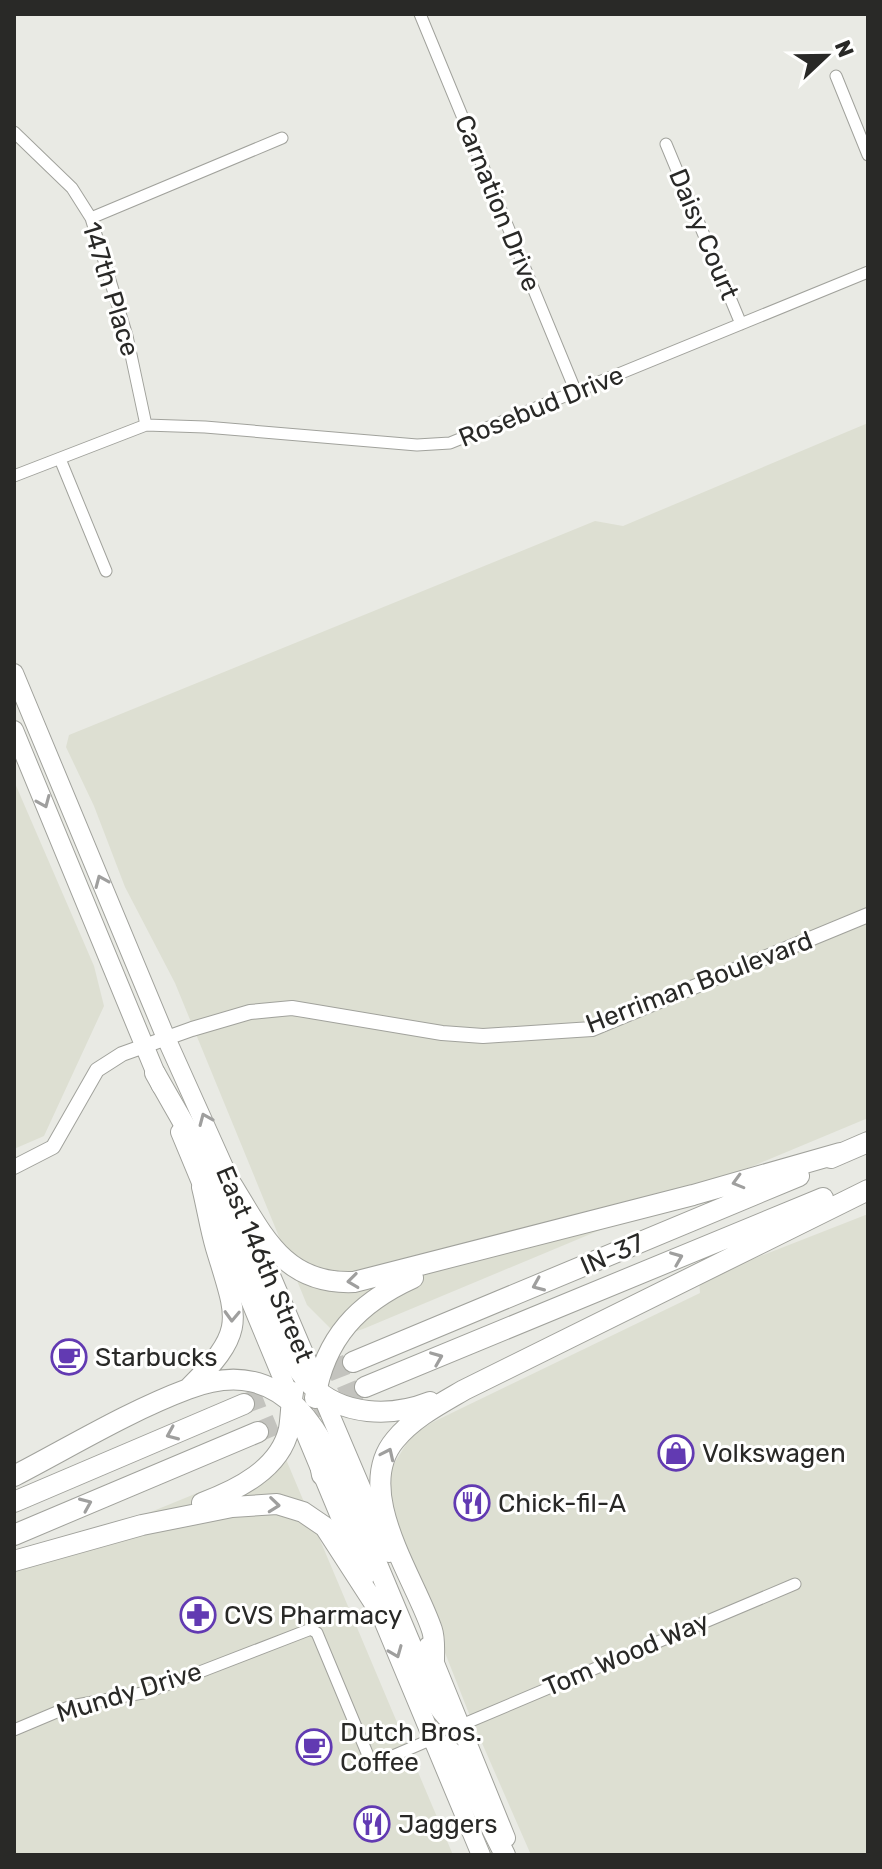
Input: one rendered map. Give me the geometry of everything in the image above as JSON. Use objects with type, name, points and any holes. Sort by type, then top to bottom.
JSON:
[{"type":"highway","points":[[155,1073],[214,1179],[286,1350],[298,1356],[317,1390],[346,1405],[390,1413],[409,1411],[464,1390],[868,1190]]},
{"type":"highway","name":"IN-37","points":[[353,1362],[795,1178],[840,1153],[868,1142]]},
{"type":"highway","points":[[232,1185],[270,1243],[303,1275],[332,1283],[354,1282],[456,1258],[840,1153]]},
{"type":"highway","name":"IN-37","points":[[365,1387],[868,1180]]},
{"type":"highway","points":[[189,1388],[225,1346],[234,1313],[230,1286],[216,1248],[202,1187]]},
{"type":"highway","points":[[322,1475],[315,1427],[317,1390],[327,1352],[352,1315],[387,1290],[456,1258]]},
{"type":"highway","points":[[14,1561],[142,1525],[232,1492],[248,1482],[280,1449],[289,1431],[298,1356]]},
{"type":"highway","points":[[14,1476],[189,1388],[241,1381],[277,1390],[292,1401],[315,1427],[347,1493],[421,1669],[447,1719],[459,1726]]},
{"type":"highway","points":[[434,1660],[433,1633],[390,1529],[380,1499],[380,1477],[383,1461],[395,1439],[411,1424],[464,1390]]},
{"type":"highway","points":[[14,1502],[244,1404]]},
{"type":"highway","points":[[14,1535],[258,1432]]},
{"type":"highway","points":[[142,1525],[262,1503],[293,1507],[316,1520],[334,1538],[380,1612]]},
{"type":"highway","points":[[432,1739],[455,1755],[505,1855]]},
{"type":"main road","name":"East 146th Street","points":[[14,673],[166,1038],[232,1185],[298,1356]]},
{"type":"main road","name":"East 146th Street","points":[[14,730],[481,1855]]},
{"type":"main road","name":"East 146th Street","points":[[317,1390],[434,1660],[513,1855]]},
{"type":"street","name":"Carnation Drive","points":[[420,14],[576,392]]},
{"type":"street","points":[[836,76],[868,155]]},
{"type":"street","name":"147th Place","points":[[14,132],[72,188],[91,218],[127,336],[146,425]]},
{"type":"street","points":[[91,218],[282,138]]},
{"type":"street","name":"Daisy Court","points":[[666,144],[741,324]]},
{"type":"street","name":"Rosebud Drive","points":[[14,476],[146,425],[435,445],[477,434],[868,272]]},
{"type":"street","points":[[60,459],[106,571]]},
{"type":"street","name":"Herriman Boulevard","points":[[14,1167],[53,1147],[86,1083],[112,1059],[144,1045],[250,1012],[292,1008],[442,1033],[483,1036],[592,1029],[868,915]]},
{"type":"street","name":"Tom Wood Way","points":[[459,1726],[795,1584]]},
{"type":"street","name":"Mundy Drive","points":[[14,1730],[71,1706],[148,1692],[311,1629],[317,1633],[372,1765],[432,1739]]},
{"type":"shaded area","points":[[868,423],[868,1118],[363,1329],[347,1334],[333,1331],[307,1305],[175,983],[125,887],[94,806],[66,747],[69,735],[595,521],[623,526]]},
{"type":"shaded area","points":[[14,781],[94,966],[104,1006],[44,1136],[14,1149]]},
{"type":"shaded area","points":[[868,1214],[868,1855],[531,1855],[468,1711],[391,1516],[389,1472],[411,1436],[431,1423],[700,1293],[699,1280]]},
{"type":"shaded area","points":[[285,1457],[453,1855],[14,1855],[14,1568]]},
{"type":"tunnel","points":[[244,1404],[353,1362]]},
{"type":"tunnel","points":[[258,1432],[365,1387]]},
{"type":"place","name":"Starbucks","points":[[69,1357]]},
{"type":"place","name":"Volkswagen","points":[[676,1453]]},
{"type":"place","name":"Chick-fil-A","points":[[472,1503]]},
{"type":"place","name":"CVS Pharmacy","points":[[198,1615]]},
{"type":"place","name":"Dutch Bros. Coffee","points":[[314,1747]]},
{"type":"place","name":"Jaggers","points":[[372,1824]]}]
